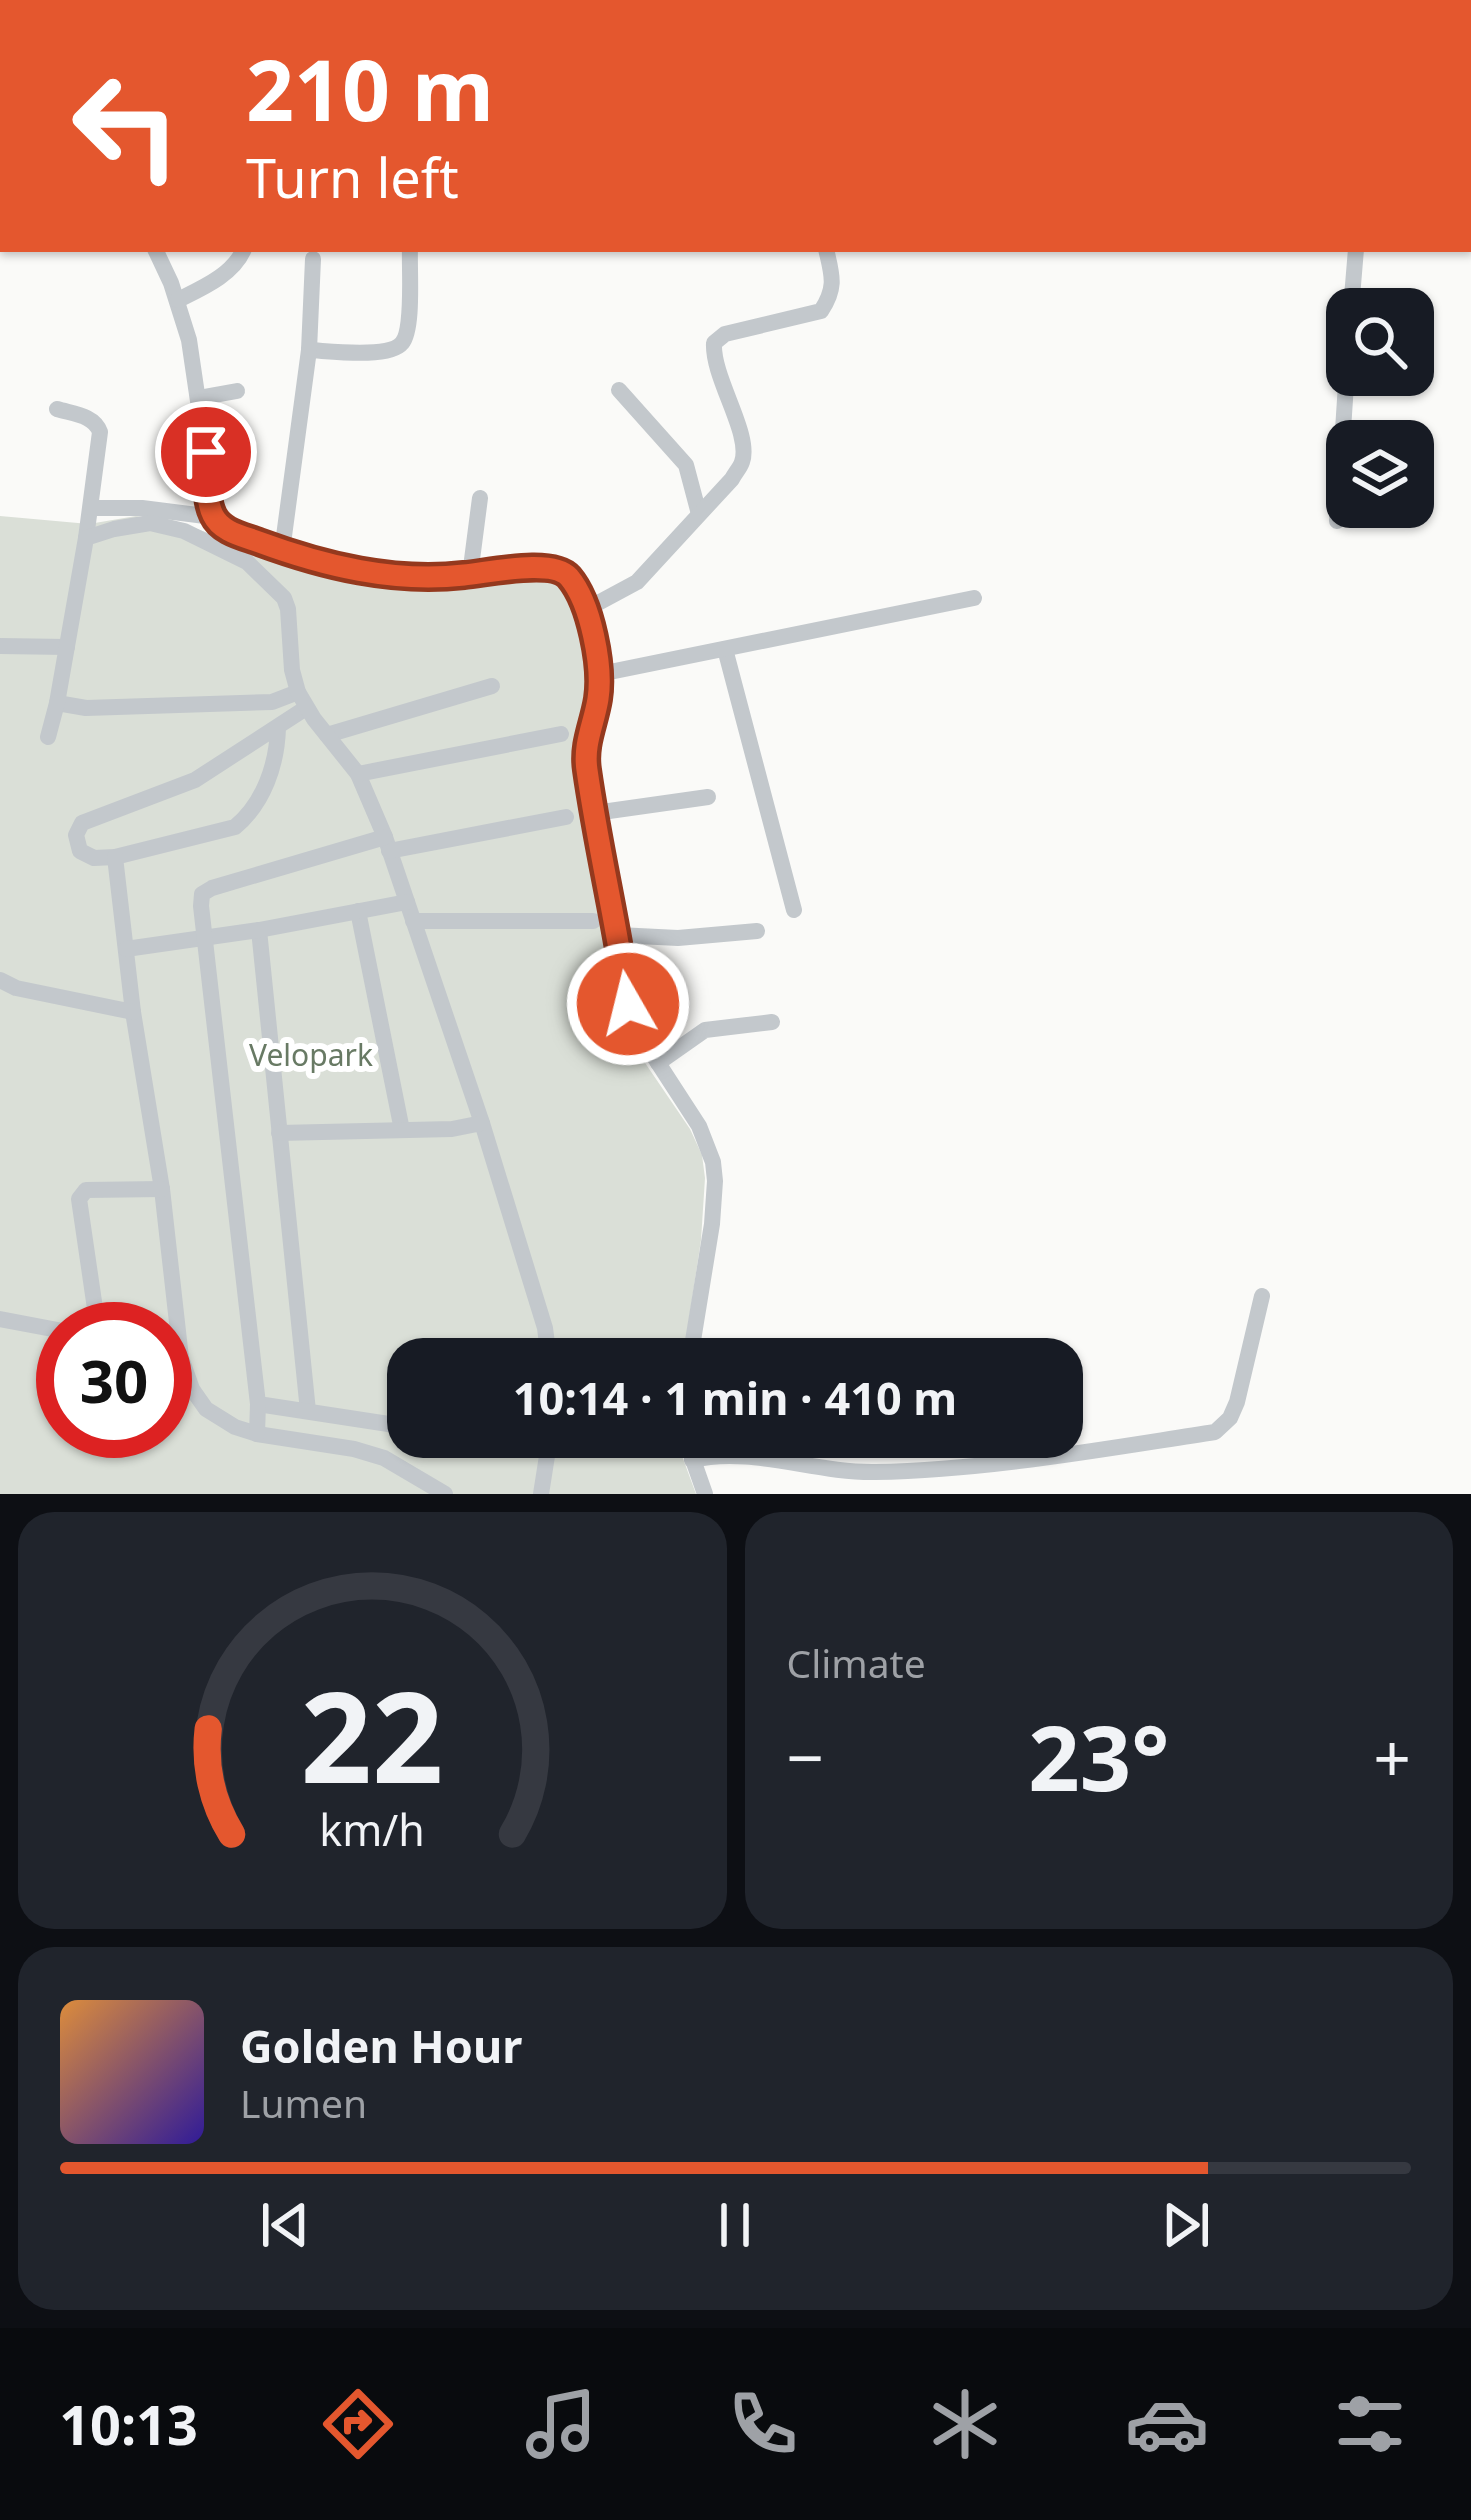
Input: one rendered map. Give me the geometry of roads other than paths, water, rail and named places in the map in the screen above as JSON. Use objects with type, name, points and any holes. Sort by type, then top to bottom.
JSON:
[{"type":"street","points":[[156,252],[189,340],[213,517]]},
{"type":"street","points":[[178,300],[217,279],[243,252]]},
{"type":"street","points":[[309,350],[380,352],[402,344],[408,321],[410,252]]},
{"type":"street","points":[[585,610],[637,582],[732,478],[743,460],[743,442],[713,359],[714,343],[725,334],[821,311],[831,297],[833,280],[827,252]]},
{"type":"street","points":[[1353,288],[1356,252]]},
{"type":"street","points":[[283,551],[309,350],[313,259]]},
{"type":"street","points":[[619,390],[686,464],[699,514]]},
{"type":"street","points":[[198,398],[237,391]]},
{"type":"street","points":[[48,737],[92,508],[100,432],[97,424],[57,409]]},
{"type":"street","points":[[470,575],[480,499]]},
{"type":"street","points":[[92,508],[142,508],[213,517],[233,533],[283,551],[385,575],[445,578],[550,567],[568,575],[595,639],[600,674],[585,751],[628,1004],[638,1032],[699,1126],[713,1162],[712,1224],[693,1338]]},
{"type":"street","points":[[86,538],[149,524],[184,531],[247,562],[279,591],[289,609],[292,670],[302,700],[358,774],[387,844],[482,1124],[546,1338]]},
{"type":"street","points":[[600,674],[974,598]]},
{"type":"street","points":[[0,646],[67,647]]},
{"type":"street","points":[[725,650],[794,910]]},
{"type":"street","points":[[327,735],[491,686]]},
{"type":"street","points":[[57,703],[86,708],[302,700]]},
{"type":"street","points":[[278,728],[273,767],[250,812],[235,826],[115,857],[94,858],[80,850],[76,835],[82,823],[195,780],[278,728],[302,700]]},
{"type":"street","points":[[358,774],[561,734]]},
{"type":"street","points":[[595,813],[708,796]]},
{"type":"street","points":[[257,1433],[258,1404],[201,900],[206,890],[387,844],[566,817]]},
{"type":"street","points":[[115,857],[133,1012],[162,1189],[169,1302]]},
{"type":"street","points":[[127,949],[259,931],[406,902]]},
{"type":"street","points":[[358,911],[402,1130]]},
{"type":"street","points":[[413,921],[593,921]]},
{"type":"street","points":[[259,931],[308,1412]]},
{"type":"street","points":[[618,935],[678,938],[757,931]]},
{"type":"street","points":[[0,980],[16,988],[133,1012]]},
{"type":"street","points":[[658,1063],[704,1030],[772,1022]]},
{"type":"street","points":[[280,1133],[452,1129],[482,1124]]},
{"type":"street","points":[[94,1302],[79,1199],[86,1190],[162,1189]]},
{"type":"street","points":[[705,1494],[692,1460],[728,1454],[876,1472],[1067,1455],[1215,1432],[1237,1402],[1262,1296]]},
{"type":"street","points":[[0,1318],[36,1325]]},
{"type":"street","points":[[192,1389],[206,1408],[235,1426],[384,1457],[445,1494]]},
{"type":"street","points":[[258,1404],[387,1424]]},
{"type":"street","points":[[541,1494],[547,1458]]},
{"type":"park label","name":"Velopark","points":[[311,1054]]}]
